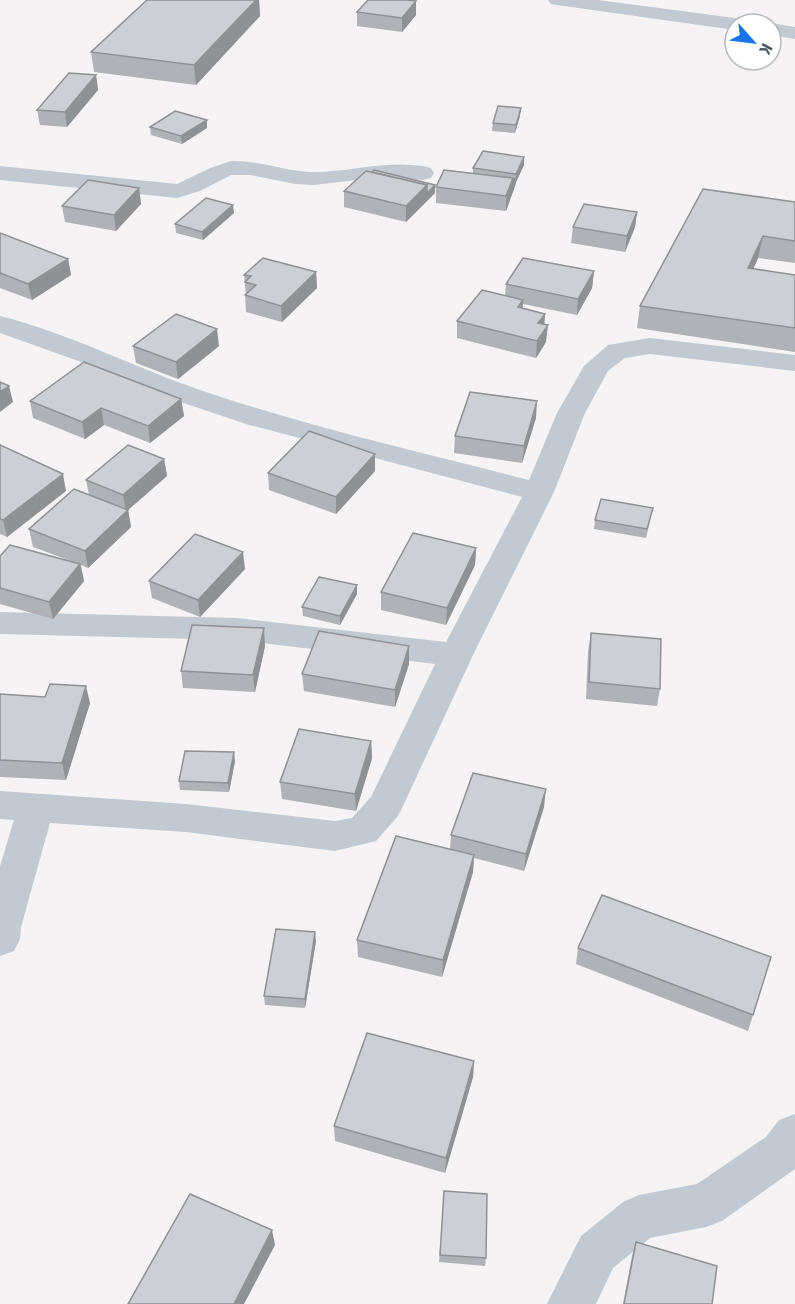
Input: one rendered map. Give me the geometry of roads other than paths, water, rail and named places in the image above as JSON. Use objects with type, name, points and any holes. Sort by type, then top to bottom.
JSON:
[{"type":"street","points":[[557,0],[723,17]]},
{"type":"street","points":[[2,175],[56,178],[177,191],[190,189],[230,168],[266,170],[301,178],[319,179],[383,170],[423,173]]},
{"type":"street","points":[[4,330],[93,357],[161,386],[256,418],[539,492]]},
{"type":"street","points":[[0,939],[18,806],[186,818],[335,836],[363,831],[384,806],[456,655],[539,492],[571,413],[597,366],[617,351],[650,346],[795,363]]},
{"type":"street","points":[[0,623],[53,628],[206,627],[315,637],[456,655]]},
{"type":"street","points":[[571,1304],[597,1252],[639,1218],[706,1205],[782,1152],[795,1135]]}]
